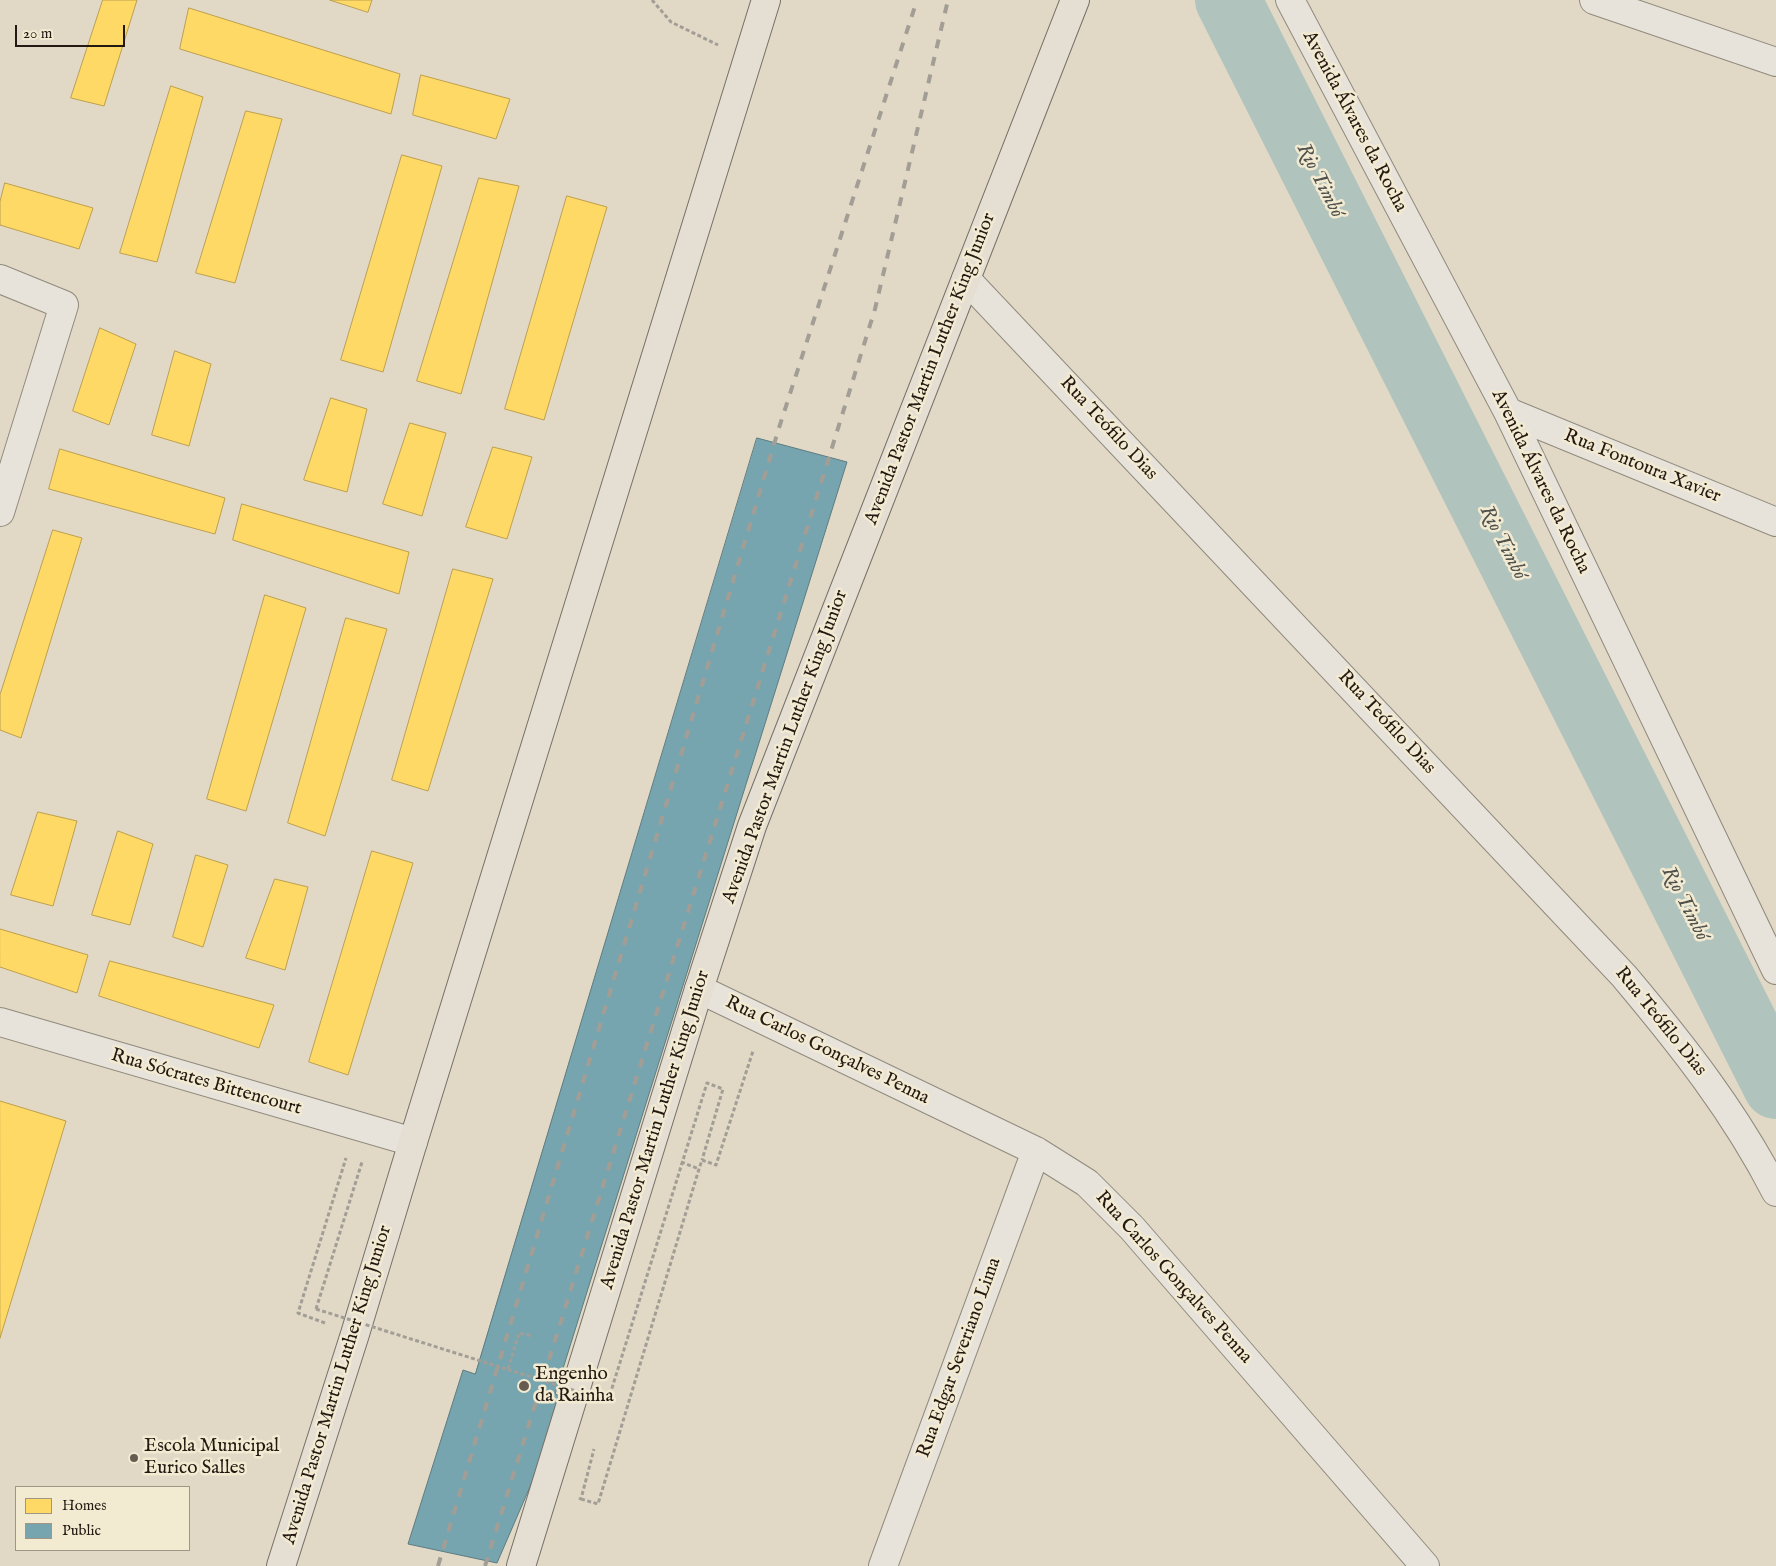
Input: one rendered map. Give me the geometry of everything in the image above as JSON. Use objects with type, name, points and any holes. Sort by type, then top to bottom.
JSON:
[{"type":"main road","name":"Avenida Pastor Martin Luther King Junior","points":[[281,1566],[356,1334],[413,1142],[766,0]]},
{"type":"main road","name":"Avenida Pastor Martin Luther King Junior","points":[[521,1566],[699,989],[752,826],[1075,0]]},
{"type":"street","name":"Avenida Álvares da Rocha","points":[[1290,0],[1508,412],[1776,970]]},
{"type":"street","points":[[1594,0],[1776,62]]},
{"type":"street","name":"Rua Teófilo Dias","points":[[966,279],[1624,976],[1681,1045],[1730,1111],[1776,1192]]},
{"type":"street","points":[[0,280],[64,305],[0,512]]},
{"type":"street","name":"Rua Fontoura Xavier","points":[[1508,412],[1776,522]]},
{"type":"street","name":"Rua Carlos Gonçalves Penna","points":[[699,989],[1036,1151],[1087,1183],[1132,1228],[1425,1566]]},
{"type":"street","name":"Rua Sócrates Bittencourt","points":[[0,1022],[413,1142]]},
{"type":"street","name":"Rua Edgar Severiano Lima","points":[[883,1566],[1036,1151]]},
{"type":"path","points":[[652,0],[671,22],[748,60]]},
{"type":"path","points":[[702,1160],[716,1165],[763,1021]]},
{"type":"path","points":[[581,1499],[598,1504],[723,1089],[707,1083],[608,1401]]},
{"type":"path","points":[[347,1154],[298,1313],[356,1334]]},
{"type":"path","points":[[363,1160],[316,1309],[594,1397]]},
{"type":"path","points":[[508,1369],[519,1332],[533,1336]]},
{"type":"building: Homes","points":[[103,0],[137,0],[104,106],[71,98]]},
{"type":"building: Homes","points":[[330,0],[372,0],[368,12]]},
{"type":"building: Homes","points":[[189,8],[400,74],[391,114],[180,49]]},
{"type":"building: Homes","points":[[421,75],[510,99],[496,139],[413,115]]},
{"type":"building: Homes","points":[[171,86],[203,97],[157,262],[120,253]]},
{"type":"building: Homes","points":[[246,111],[282,119],[235,283],[196,273]]},
{"type":"building: Homes","points":[[402,155],[442,166],[383,372],[341,360]]},
{"type":"building: Homes","points":[[479,178],[519,186],[461,394],[417,381]]},
{"type":"building: Homes","points":[[5,183],[93,208],[79,249],[0,225],[0,202]]},
{"type":"building: Homes","points":[[567,196],[607,207],[544,420],[505,409]]},
{"type":"building: Homes","points":[[100,328],[136,344],[109,425],[73,411]]},
{"type":"building: Homes","points":[[175,351],[211,364],[189,446],[152,435]]},
{"type":"building: Homes","points":[[331,398],[367,409],[347,492],[304,480]]},
{"type":"building: Homes","points":[[410,423],[446,433],[422,516],[383,504]]},
{"type":"building: Homes","points":[[493,447],[532,457],[507,539],[466,527]]},
{"type":"building: Homes","points":[[60,449],[225,498],[215,534],[49,489]]},
{"type":"building: Homes","points":[[242,504],[409,552],[399,594],[233,540]]},
{"type":"building: Homes","points":[[53,530],[82,538],[21,738],[0,730],[0,695]]},
{"type":"building: Homes","points":[[453,569],[493,579],[428,791],[392,780]]},
{"type":"building: Homes","points":[[265,595],[306,608],[246,811],[207,799]]},
{"type":"building: Homes","points":[[346,618],[387,629],[325,836],[288,823]]},
{"type":"building: Homes","points":[[38,812],[77,821],[53,906],[11,895]]},
{"type":"building: Homes","points":[[118,831],[153,844],[130,925],[92,915]]},
{"type":"building: Homes","points":[[372,851],[413,863],[348,1075],[309,1062]]},
{"type":"building: Homes","points":[[196,855],[228,865],[203,947],[173,937]]},
{"type":"building: Homes","points":[[275,879],[308,887],[285,970],[246,958]]},
{"type":"building: Homes","points":[[0,929],[88,955],[77,993],[0,967]]},
{"type":"building: Homes","points":[[110,961],[274,1005],[259,1048],[99,996]]},
{"type":"building: Homes","points":[[0,1101],[66,1121],[0,1338]]},
{"type":"building: Public","points":[[757,438],[847,462],[555,1394],[568,1399],[497,1563],[408,1544],[463,1370],[475,1374]]},
{"type":"waterway","name":"Rio Timbó","points":[[1228,0],[1776,1086]]},
{"type":"railway","points":[[438,1566],[778,431],[917,0]]},
{"type":"railway","points":[[485,1566],[875,309],[948,0]]},
{"type":"place","name":"Engenho da Rainha","points":[[524,1386]]},
{"type":"place","name":"Escola Municipal Eurico Salles","points":[[134,1458]]}]
